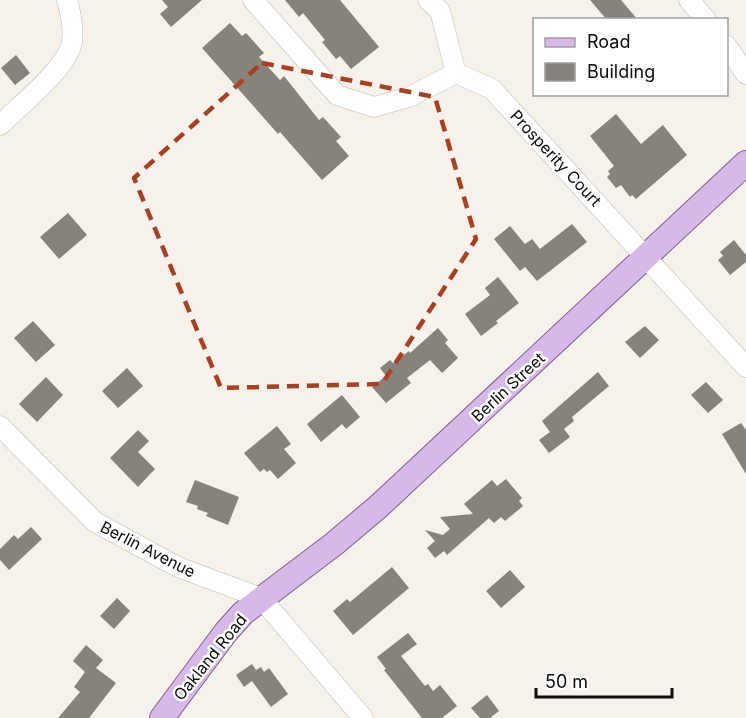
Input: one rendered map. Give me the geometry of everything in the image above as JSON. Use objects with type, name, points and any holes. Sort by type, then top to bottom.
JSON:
[{"type":"main road","name":"Berlin Street","points":[[261,598],[334,543],[387,498],[746,163]]},
{"type":"main road","name":"Oakland Road","points":[[162,718],[226,632],[261,598]]},
{"type":"street","points":[[0,124],[58,69],[72,44],[72,20],[67,0]]},
{"type":"street","points":[[253,0],[338,95],[374,107],[409,97],[456,74],[440,11],[428,0]]},
{"type":"street","points":[[689,0],[704,18]]},
{"type":"street","points":[[728,48],[746,74]]},
{"type":"street","name":"Prosperity Court","points":[[456,74],[492,89],[746,367]]},
{"type":"street","name":"Berlin Avenue","points":[[0,426],[95,522],[178,567],[261,598]]},
{"type":"street","points":[[261,598],[363,718]]},
{"type":"highlighted area","points":[[262,63],[435,97],[476,239],[382,384],[221,388],[134,178]]},
{"type":"building","points":[[162,0],[202,0],[171,27],[160,14],[168,7]]},
{"type":"building","points":[[285,0],[340,0],[379,47],[351,69],[340,56],[336,59],[322,42],[325,40],[303,13],[299,17]]},
{"type":"building","points":[[590,0],[621,0],[636,18],[605,18]]},
{"type":"building","points":[[230,23],[242,36],[246,33],[264,53],[259,57],[280,80],[284,76],[319,120],[323,117],[341,137],[336,141],[349,156],[322,180],[202,48]]},
{"type":"building","points":[[16,55],[30,73],[15,85],[1,68]]},
{"type":"building","points":[[616,114],[641,144],[663,125],[687,155],[636,199],[632,195],[630,197],[621,185],[616,188],[607,177],[610,174],[608,171],[614,166],[590,136]]},
{"type":"building","points":[[68,213],[87,235],[59,259],[40,237]]},
{"type":"building","points":[[572,224],[587,242],[537,281],[525,267],[520,271],[494,239],[510,226],[525,244],[532,239],[540,249]]},
{"type":"building","points":[[734,240],[746,255],[746,262],[730,275],[718,260],[723,256],[720,252]]},
{"type":"building","points":[[498,277],[519,303],[481,336],[465,314],[490,295],[485,288]]},
{"type":"building","points":[[33,321],[55,345],[36,362],[14,338]]},
{"type":"building","points":[[645,326],[659,340],[640,358],[625,342]]},
{"type":"building","points":[[438,328],[448,340],[445,343],[458,358],[442,373],[430,360],[407,378],[411,383],[386,403],[372,387],[386,376],[380,368],[390,360],[393,363],[409,351],[410,353]]},
{"type":"building","points":[[127,368],[143,386],[118,408],[102,391]]},
{"type":"building","points":[[598,372],[609,386],[572,417],[574,421],[564,429],[570,437],[549,453],[539,440],[550,432],[542,421]]},
{"type":"building","points":[[46,377],[63,395],[37,422],[19,404]]},
{"type":"building","points":[[706,382],[723,400],[708,413],[691,395]]},
{"type":"building","points":[[342,395],[360,417],[346,429],[342,424],[321,442],[307,424]]},
{"type":"building","points":[[741,423],[746,430],[746,474],[722,434]]},
{"type":"building","points":[[277,426],[291,444],[284,449],[296,463],[278,479],[270,470],[267,472],[264,469],[260,472],[244,453]]},
{"type":"building","points":[[138,430],[149,441],[138,452],[155,469],[138,487],[110,458]]},
{"type":"building","points":[[506,479],[522,498],[519,501],[523,506],[505,521],[501,517],[494,523],[489,518],[447,555],[444,551],[435,558],[427,548],[435,541],[425,530],[443,535],[450,529],[440,517],[473,514],[464,504],[492,480],[497,486]]},
{"type":"building","points":[[195,480],[239,497],[228,525],[206,516],[208,513],[197,509],[198,506],[186,502]]},
{"type":"building","points":[[31,527],[42,539],[9,570],[0,560],[0,549],[14,535],[18,539]]},
{"type":"building","points":[[392,567],[409,588],[353,635],[333,611],[347,599],[350,602]]},
{"type":"building","points":[[510,570],[525,587],[501,608],[486,591]]},
{"type":"building","points":[[117,598],[130,611],[114,629],[100,616]]},
{"type":"building","points":[[408,633],[417,644],[401,656],[425,686],[428,684],[433,691],[440,685],[457,706],[442,718],[422,718],[384,670],[386,669],[377,657]]},
{"type":"building","points":[[86,645],[103,660],[96,668],[116,683],[89,718],[58,718],[80,692],[74,687],[85,672],[73,661]]},
{"type":"building","points":[[252,664],[256,670],[261,667],[264,672],[269,668],[288,694],[271,707],[252,681],[244,687],[236,675]]},
{"type":"building","points":[[487,695],[499,711],[490,718],[480,718],[471,708]]}]
